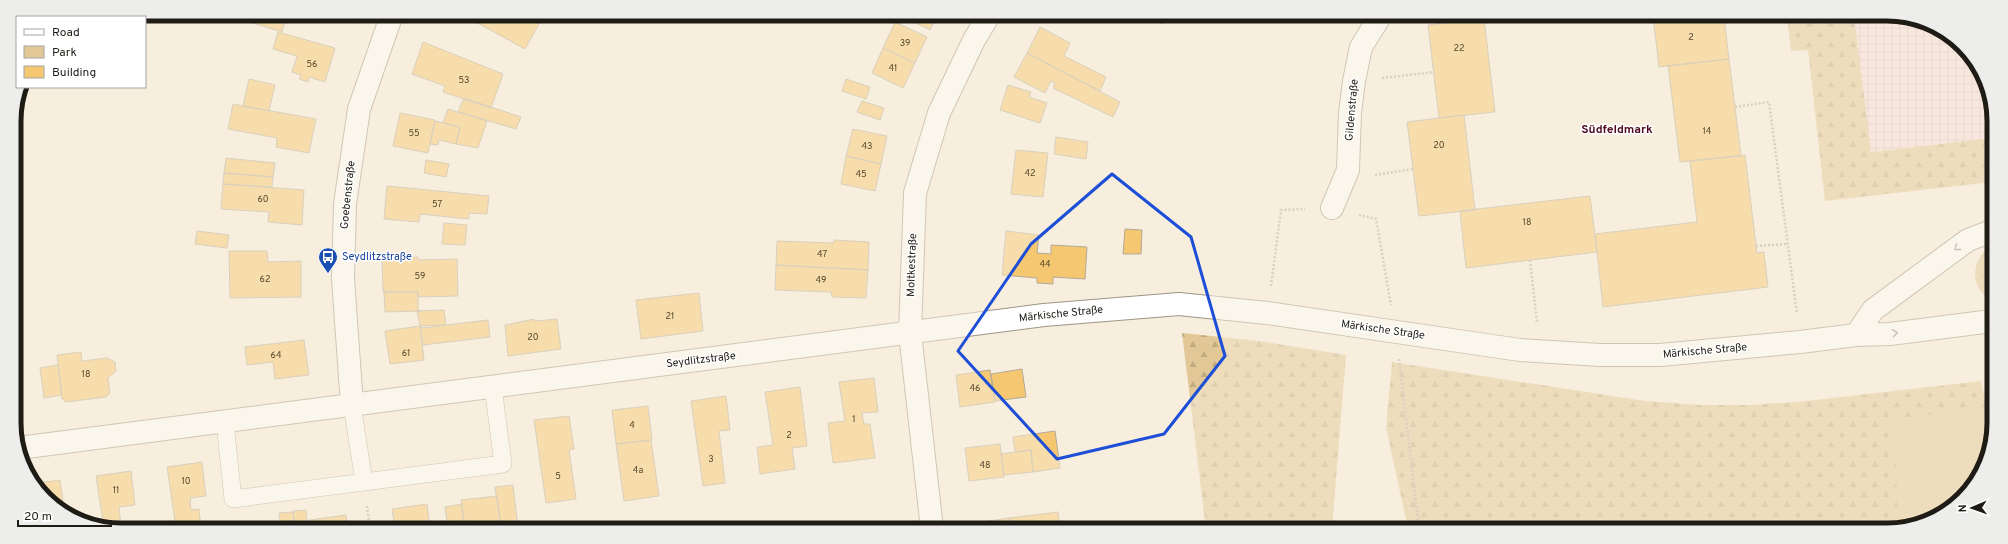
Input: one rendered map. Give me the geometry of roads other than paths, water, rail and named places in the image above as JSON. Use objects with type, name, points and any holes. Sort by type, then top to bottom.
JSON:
[{"type":"street","name":"Goebenstraße","points":[[352,405],[343,279],[345,204],[359,109],[390,21]]},
{"type":"street","name":"Moltkestraße","points":[[931,523],[910,333],[915,194],[939,113],[974,40],[986,21]]},
{"type":"street","name":"Gildenstraße","points":[[1332,208],[1348,170],[1350,114],[1354,81],[1361,47],[1378,21]]},
{"type":"street","points":[[1856,335],[1873,310],[1968,240],[1987,233]]},
{"type":"street","name":"Märkische Straße","points":[[910,333],[1044,315],[1179,304],[1267,313],[1520,350],[1540,350],[1600,355],[1660,355],[1800,342],[1856,335],[1890,334],[1987,322]]},
{"type":"street","name":"Seydlitzstraße","points":[[24,447],[225,423],[352,405],[910,333]]},
{"type":"lane","points":[[225,423],[233,499],[503,464],[493,387]]},
{"type":"lane","points":[[352,405],[364,482]]},
{"type":"place","name":"Seydlitzstraße","points":[[328,274]]},
{"type":"district","name":"Südfeldmark","points":[[1617,130]]}]
